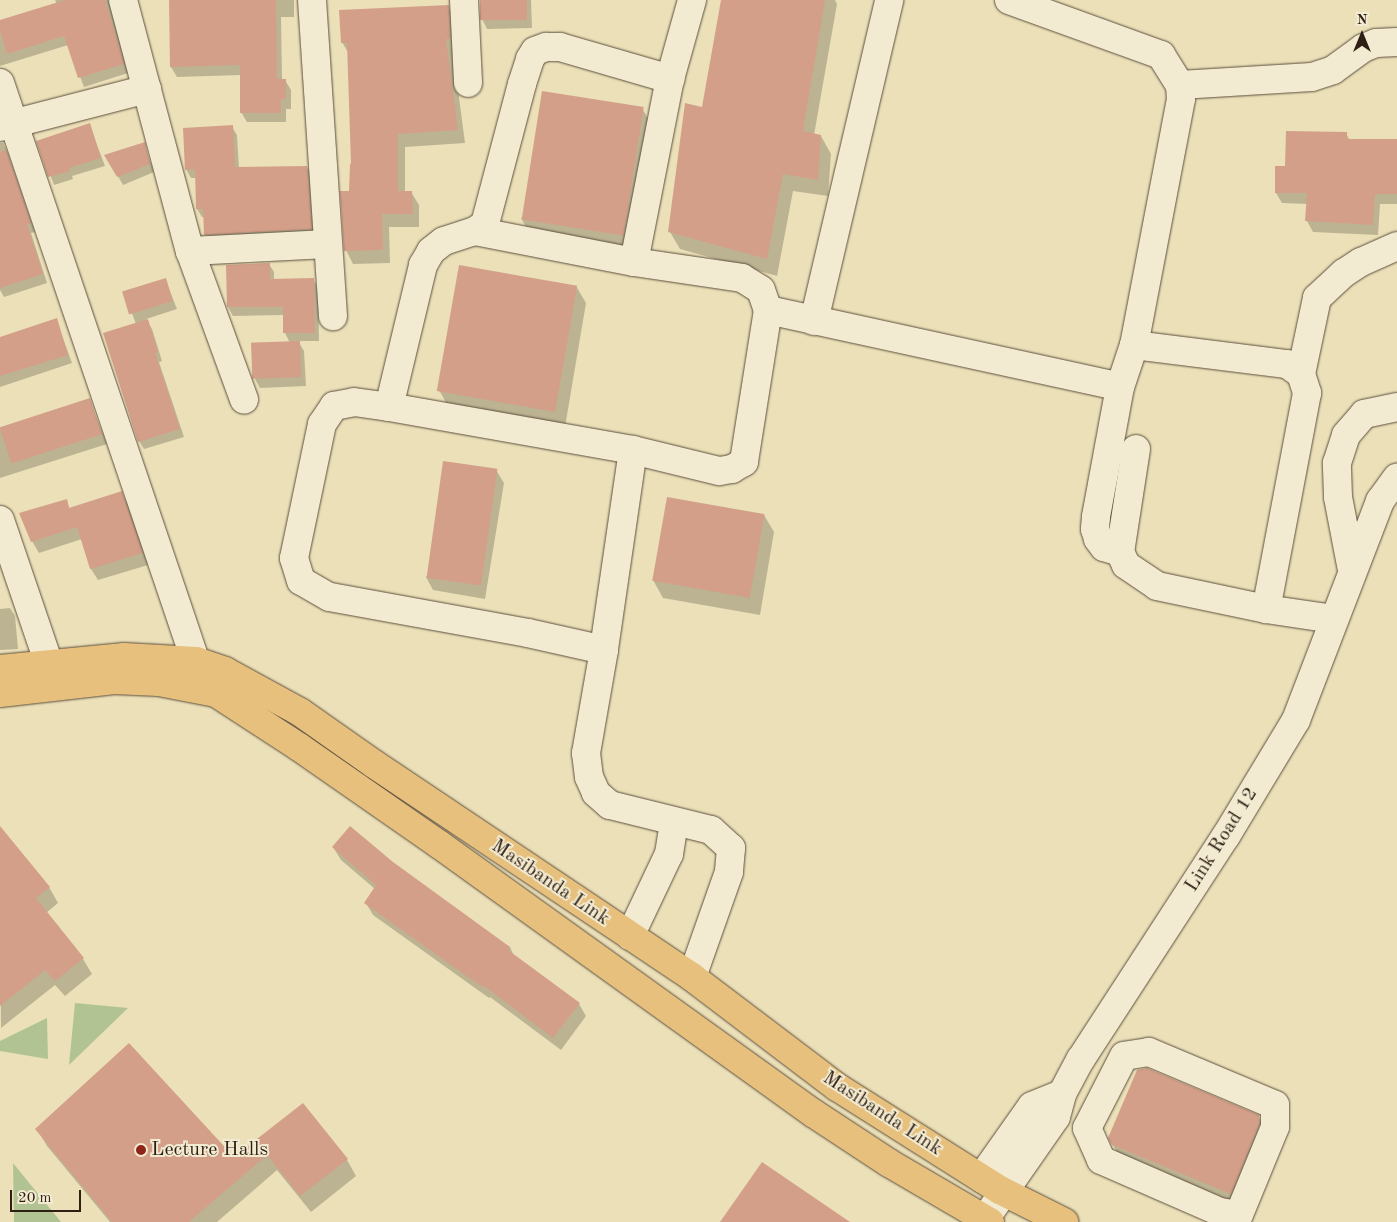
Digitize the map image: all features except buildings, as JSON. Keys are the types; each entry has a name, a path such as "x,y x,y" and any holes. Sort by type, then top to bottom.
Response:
{"main road":[{"name":"Masibanda Link","path":"0,670 124,657 196,661 225,671 284,703 330,733 692,978 837,1087 992,1184 1064,1222"},
{"path":"0,693 114,680 158,682 205,690 230,701 440,844 813,1113 889,1163 988,1221"},
{"path":"312,756 330,733"}],"street":[{"path":"122,0 190,251 244,399"},
{"path":"312,0 333,316"},
{"path":"464,0 468,83"},
{"path":"634,262 670,79 692,0"},
{"path":"814,322 889,0"},
{"path":"1009,0 1161,55 1180,85 1181,100 1134,345 1120,387 1095,530 1098,539 1104,547 1120,552"},
{"path":"1180,85 1312,77 1333,70 1363,48 1376,43 1397,42"},
{"path":"389,407 423,265 431,251 444,241 475,231 485,224 522,84 530,59 535,51 546,47 560,47 670,79"},
{"path":"0,83 6,125 205,690"},
{"path":"6,125 147,89"},
{"path":"475,231 634,262 742,278 761,290 768,310 744,462 732,469 720,471 633,450 389,407 354,402 334,406 322,424 294,558 301,582 329,597 528,633 604,650"},
{"path":"190,251 328,244"},
{"path":"1266,609 1307,393 1301,374 1317,298 1344,273 1361,262 1395,250"},
{"path":"768,310 814,322 1120,387"},
{"path":"1134,345 1287,364 1301,374"},
{"path":"1352,570 1338,497 1337,463 1346,435 1364,414 1397,407"},
{"path":"1136,449 1120,552 1126,565 1156,586 1266,609 1334,619"},
{"path":"633,450 604,650 586,753 588,777 596,792 610,805 711,830 732,848 729,872 692,978"},
{"name":"Link Road 12","path":"988,1221 992,1184 1032,1106 1062,1094 1082,1059 1226,836 1296,720 1380,501 1397,478"},
{"path":"0,520 49,664"},
{"path":"630,936 669,854 674,822"},
{"path":"1149,1052 1276,1105 1276,1127 1237,1219 1101,1160 1088,1128 1124,1056 1149,1052"}],"green space":[{"path":"75,1003 128,1008 69,1065"},
{"path":"47,1018 48,1059 0,1051 0,1041"},
{"path":"13,1163 61,1222 14,1222"}],"place":[{"name":"Lecture Halls","path":"141,1150"}]}
